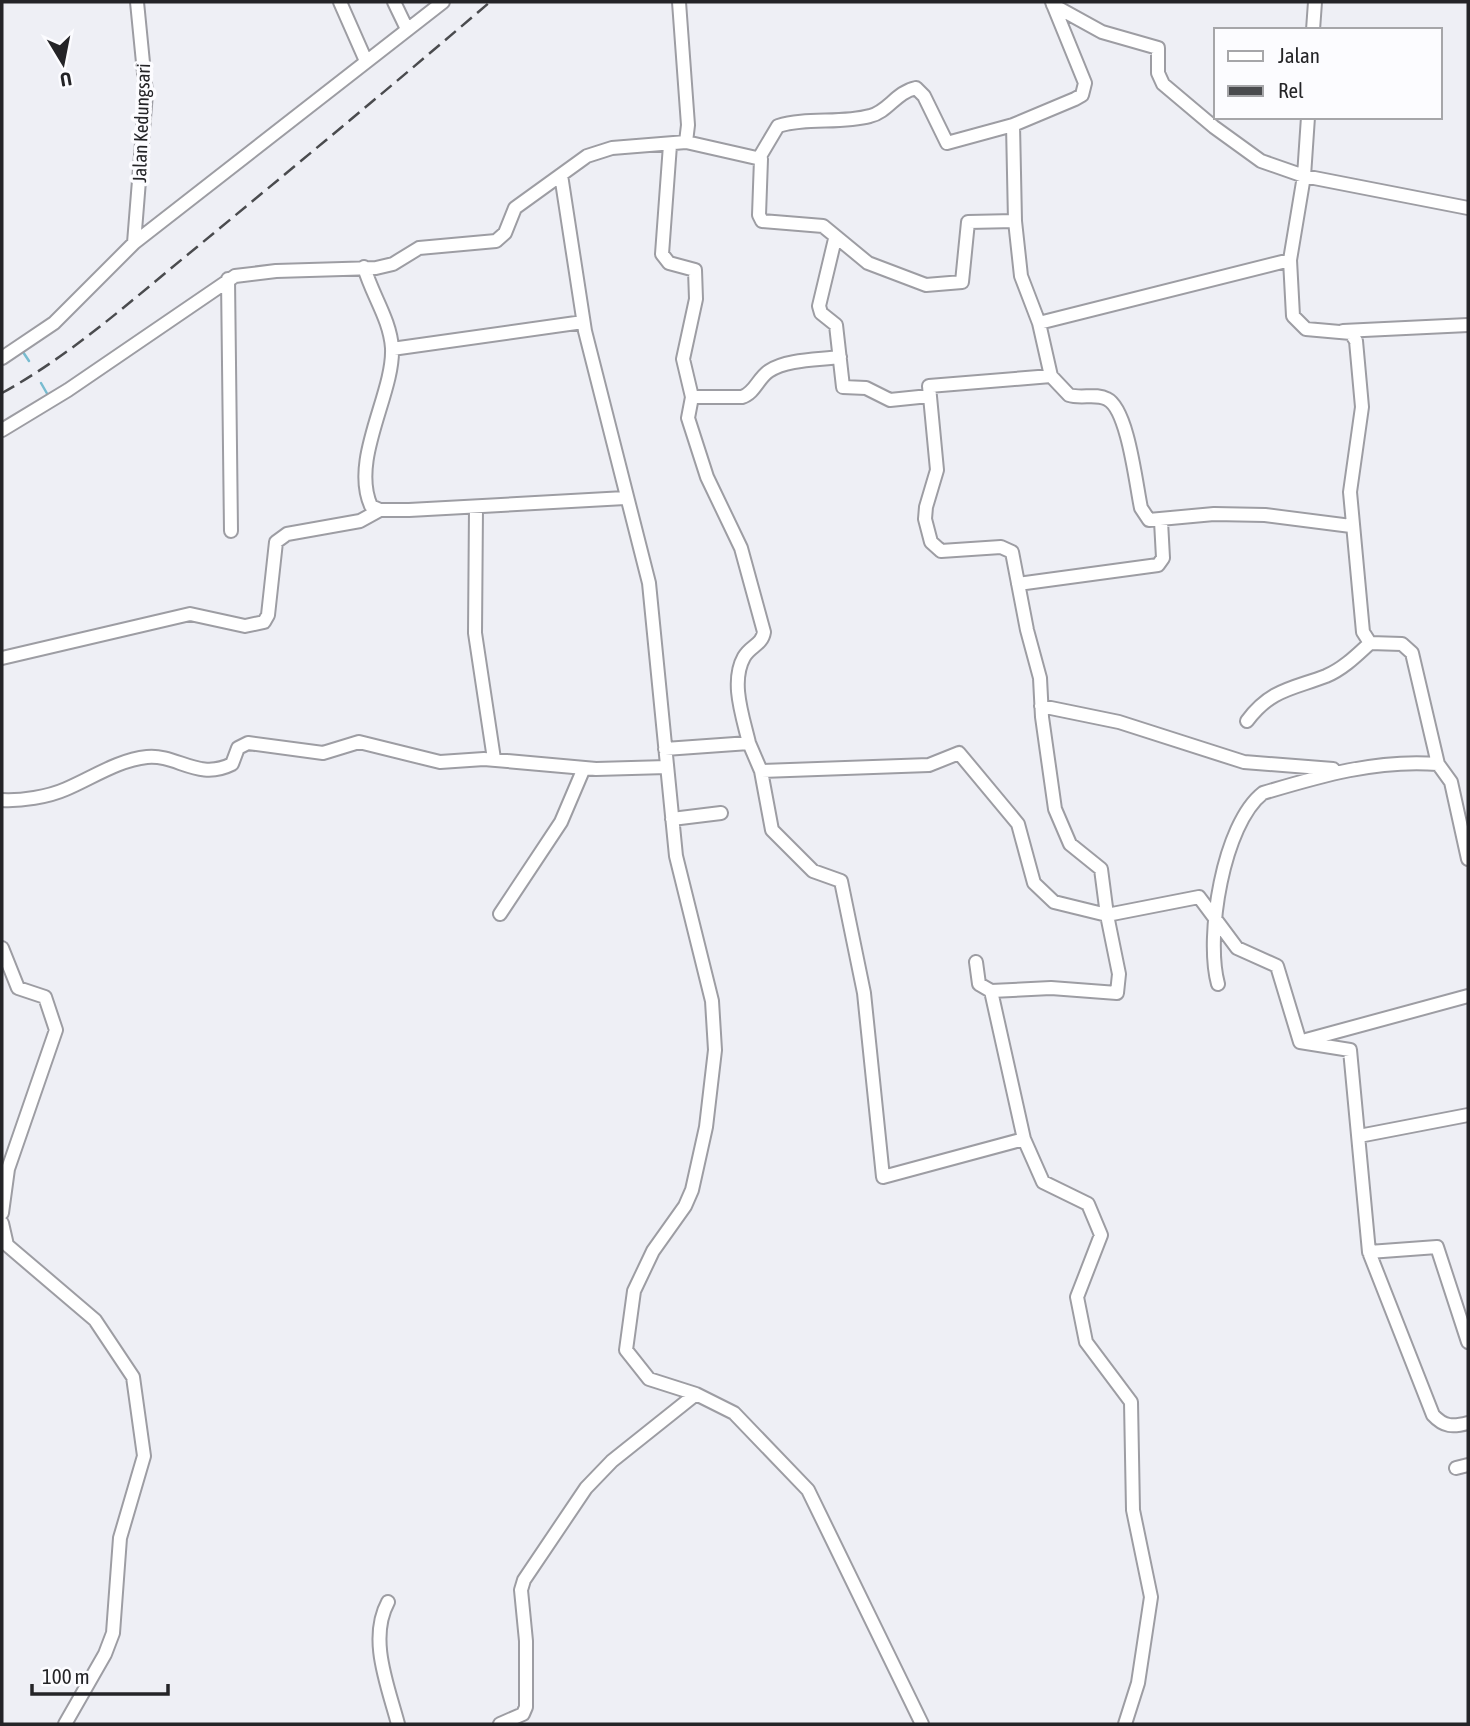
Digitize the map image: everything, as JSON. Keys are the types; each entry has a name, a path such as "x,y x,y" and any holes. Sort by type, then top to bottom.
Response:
{"street":[{"name":"Jalan Kedungsari","path":"134,243 146,93 137,2"},
{"path":"340,2 366,61"},
{"path":"394,2 407,29"},
{"path":"2,358 54,323 134,243 443,2"},
{"path":"679,2 688,125 686,142"},
{"path":"1313,28 1315,2"},
{"path":"759,158 778,126 866,117 881,112 897,96 916,88 924,96 948,149 1075,99 1085,90 1082,75 1052,3"},
{"path":"1052,3 1102,32 1158,48 1159,77 1177,97 1254,156 1304,176 1468,208"},
{"path":"1308,119 1304,176 1290,260 1293,316 1297,322 1312,330 1343,331 1468,325"},
{"path":"1013,125 1015,221 1021,276 1039,323 1051,376 1069,395 1106,398 1116,406 1123,421 1141,508 1149,520 1214,514 1265,515 1351,526"},
{"path":"2,430 68,390 228,279 276,271 393,264 419,248 496,241 505,233 515,208 587,156 612,148 686,142 759,158 763,164 760,219 817,225 832,231 835,239 868,263 926,285 962,282 968,222 1015,221"},
{"path":"670,145 661,250 669,262 692,269 696,273 694,308 683,359 692,397 688,418 707,477 741,548 764,632 762,641 744,655 739,671 739,696 749,743 761,771 772,830 813,871 841,881 864,993 883,1177 1024,1139"},
{"path":"561,175 583,322 625,498 649,583 676,856 712,1001 715,1050 706,1127 692,1190 685,1206 653,1251 634,1291 626,1350 649,1379 695,1394 734,1413 808,1490 922,1724"},
{"path":"835,239 819,306 821,313 836,326 844,389 866,388 890,400 929,396"},
{"path":"1039,323 1290,260"},
{"path":"364,267 371,290 383,310 392,349 366,467 368,500 371,506 380,510 476,508 625,498"},
{"path":"228,279 231,531"},
{"path":"392,349 583,322"},
{"path":"1343,331 1351,333 1356,341 1362,407 1350,492 1351,526 1363,632 1370,643"},
{"path":"692,397 742,397 749,395 764,374 775,368 839,358"},
{"path":"976,962 979,984 991,991 1051,988 1117,993 1119,974 1101,869 1070,844 1055,809 1041,706 1039,668 1027,630 1012,552 1007,548 941,551 931,542 926,507 937,470 929,386 932,383 1051,376"},
{"path":"476,508 475,633 494,759"},
{"path":"2,658 190,614 245,626 264,622 268,615 276,542 287,534 360,521 380,510"},
{"path":"1018,584 1158,565 1163,558 1161,521"},
{"path":"1247,721 1258,707 1276,693 1296,684 1328,676 1370,643 1402,644 1412,653 1438,764 1462,803 1468,859"},
{"path":"1041,706 1119,722 1244,762 1344,770"},
{"path":"2,800 59,792 114,767 147,757 158,757 192,769 219,769 232,764 238,748 248,743 323,753 359,742 440,762 494,759 584,768 667,767"},
{"path":"665,749 749,743"},
{"path":"761,771 929,765 959,753 1018,824 1034,883 1054,902 1107,915 1199,897 1237,948 1277,966 1300,1042"},
{"path":"1218,984 1212,949 1215,919 1226,867 1249,805 1262,793 1344,770 1401,761 1438,764"},
{"path":"500,914 561,822 584,768"},
{"path":"672,819 721,813"},
{"path":"2,948 18,988 45,997 56,1030 8,1169 2,1213"},
{"path":"991,991 1024,1139 1043,1182 1088,1204 1101,1235 1077,1297 1086,1342 1131,1402 1133,1510 1151,1597 1138,1683 1125,1724"},
{"path":"1300,1042 1468,996"},
{"path":"1300,1042 1350,1050 1369,1252 1433,1416 1441,1424 1457,1426 1468,1423"},
{"path":"1359,1136 1468,1115"},
{"path":"2,1223 7,1245 95,1320 134,1377 144,1456 120,1538 113,1633 105,1654 65,1724"},
{"path":"1369,1252 1437,1247 1468,1342"},
{"path":"500,1724 523,1714 526,1707 526,1641 521,1590 535,1560 586,1488 612,1461 695,1394"},
{"path":"387,1602 378,1627 379,1644 398,1724"}],"waterway":[{"path":"21,349 29,361"},
{"path":"41,383 49,397"}],"railway":[{"path":"2,393 54,361 102,324 490,2"}]}
